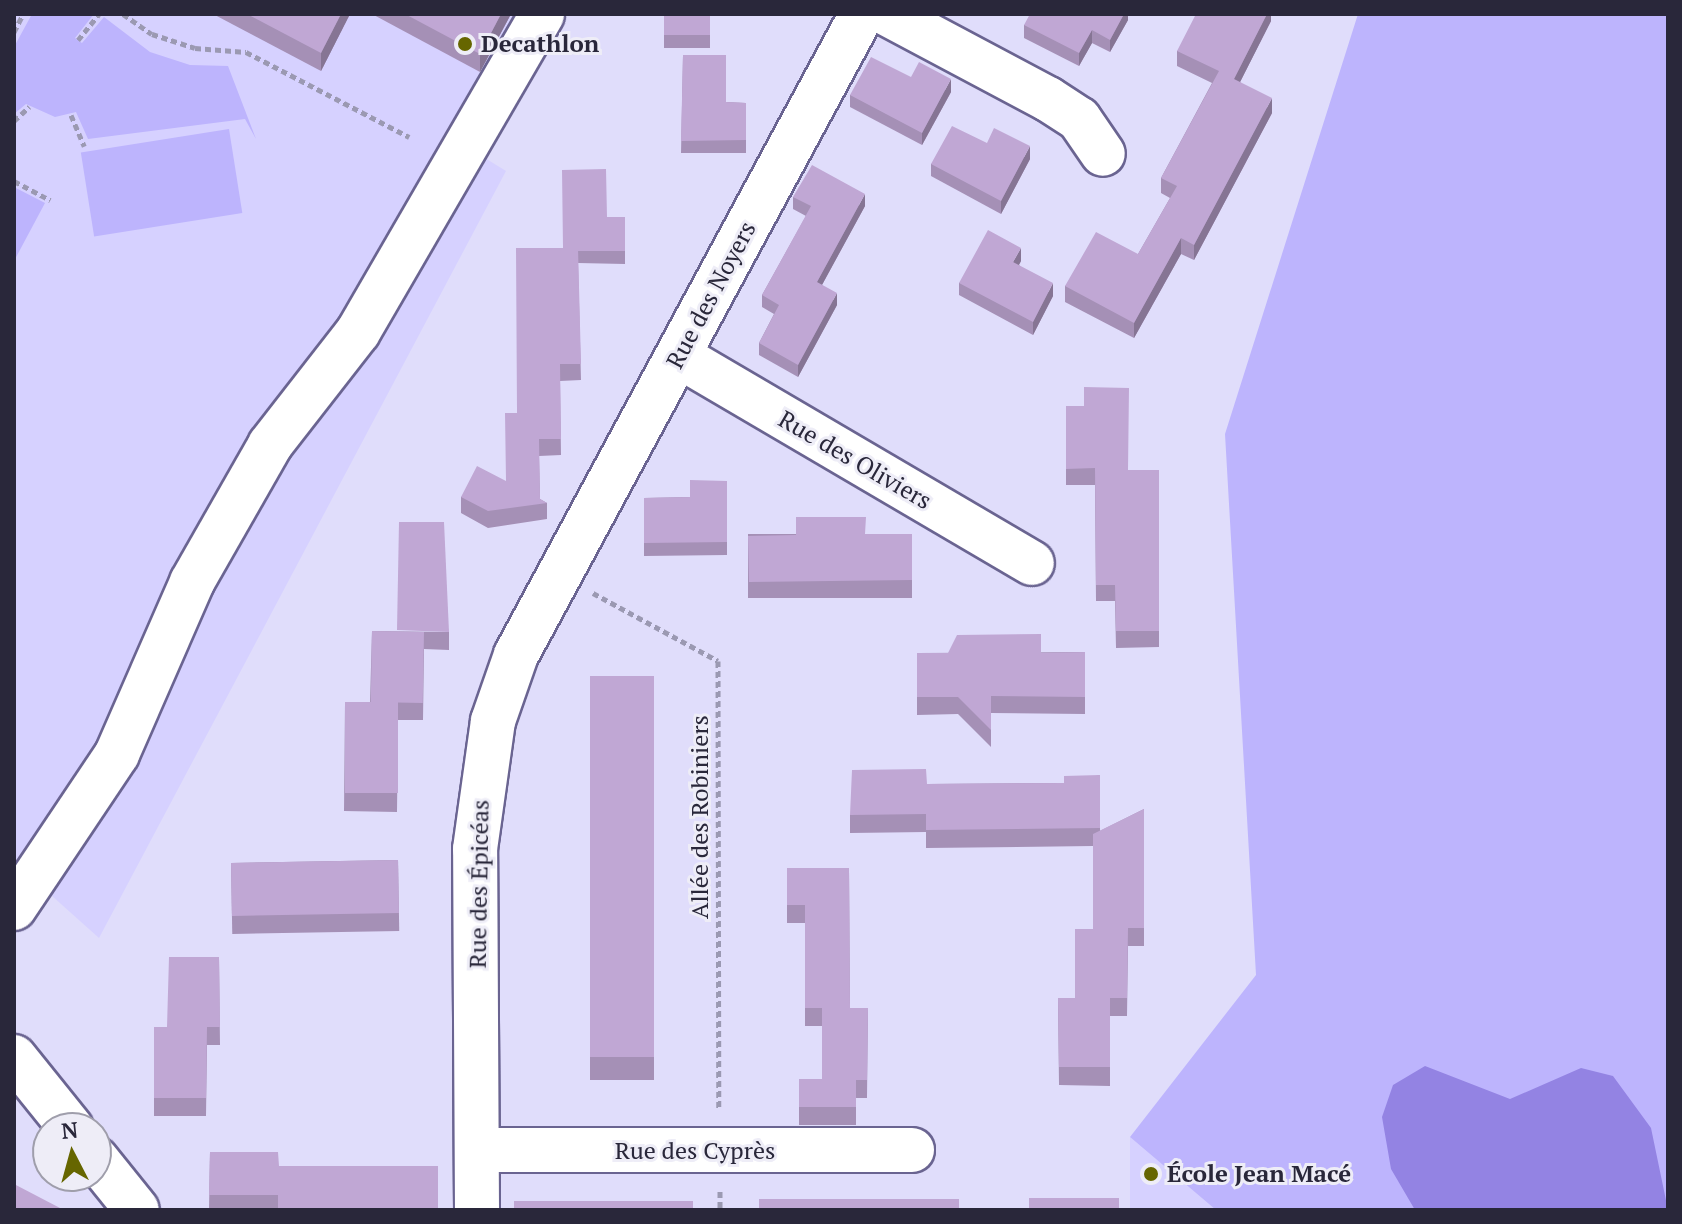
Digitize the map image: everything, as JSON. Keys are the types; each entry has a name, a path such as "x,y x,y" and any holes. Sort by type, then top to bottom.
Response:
{"street":[{"path":"14,908 117,754 192,582 270,445 358,332 542,14"},
{"name":"Rue des Noyers","path":"561,575 862,14"},
{"path":"888,14 1048,99 1079,119 1103,154"},
{"name":"Rue des Oliviers","path":"679,356 1032,563"},
{"name":"Rue des Épicéas","path":"477,1210 481,777 516,655 561,575"},
{"path":"14,1057 58,1112"},
{"name":"Rue des Cyprès","path":"478,1150 912,1150"},
{"path":"112,1179 137,1210"}],"path":[{"path":"14,32 23,14"},
{"path":"78,40 99,14"},
{"path":"123,14 152,34 195,48 246,52 409,137"},
{"path":"14,121 29,107"},
{"path":"71,115 84,146"},
{"path":"14,181 50,200"},
{"name":"Allée des Robiniers","path":"561,575 718,661 719,1151"}],"shaded area":[{"path":"14,14 552,14 480,155 506,171 99,938 23,870 14,872"},
{"path":"32,14 94,14 75,38 82,43 104,17 150,52 190,65 228,66 256,139 245,119 88,139 76,112 55,117 26,104 14,114 14,47"},
{"path":"1358,14 1668,14 1668,1210 1216,1210 1130,1137 1256,975 1225,434"},
{"path":"229,129 242,213 94,236 81,152"},
{"path":"14,187 45,203 14,261"},
{"path":"1425,1066 1510,1099 1581,1068 1613,1076 1651,1128 1668,1210 1415,1210 1391,1169 1382,1117 1393,1085"},
{"name":"École Jean Macé","path":"1130,1137 1216,1210 1130,1210"}],"building":[{"path":"247,14 341,14 321,53"},
{"path":"405,14 501,14 480,54"},
{"path":"664,14 710,14 710,35 664,35"},
{"path":"1030,14 1124,14 1110,40 1092,30 1079,53 1024,25"},
{"path":"1196,14 1267,14 1234,79 1272,98 1194,245 1181,238 1134,323 1065,286 1096,232 1138,254 1177,186 1161,178 1219,71 1177,51"},
{"path":"683,55 726,55 726,102 746,103 746,140 681,141"},
{"path":"871,57 911,77 919,62 951,79 922,133 850,95"},
{"path":"952,126 987,143 994,128 1030,146 1001,201 931,164"},
{"path":"812,165 865,194 817,282 837,293 798,365 759,343 779,305 762,295 811,206 793,197"},
{"path":"606,169 607,217 625,217 625,251 563,248 562,170"},
{"path":"988,230 1021,248 1013,262 1053,283 1033,322 959,283"},
{"path":"516,248 578,248 581,364 560,364 561,439 539,439 540,499 547,503 488,511 461,497 477,466 506,481 505,413 517,413"},
{"path":"1084,387 1129,388 1128,470 1159,470 1159,631 1116,631 1115,585 1096,585 1095,468 1066,469 1066,406 1084,406"},
{"path":"690,480 727,481 727,542 644,543 644,498 690,497"},
{"path":"796,517 866,517 865,534 912,534 912,580 749,582 748,536 796,535"},
{"path":"399,522 444,522 449,632 397,630"},
{"path":"372,631 424,632 423,703 371,702"},
{"path":"1041,634 1041,653 1085,652 1085,697 991,696 991,730 958,697 917,697 917,653 948,653 957,635"},
{"path":"590,676 654,676 654,1057 590,1057"},
{"path":"345,702 398,702 398,793 345,793"},
{"path":"926,769 927,784 1064,783 1064,776 1100,775 1100,828 926,830 926,814 850,815 852,770"},
{"path":"1144,809 1144,928 1128,928 1127,998 1110,998 1110,1067 1059,1067 1058,998 1075,998 1075,929 1093,929 1093,834"},
{"path":"398,860 399,913 232,916 231,863"},
{"path":"787,868 849,868 850,1008 868,1008 867,1080 856,1080 856,1107 799,1107 799,1079 822,1079 822,1008 805,1008 805,905 787,905"},
{"path":"169,957 219,957 220,1027 207,1027 206,1098 154,1098 154,1027 167,1027"},
{"path":"210,1152 278,1152 279,1166 438,1166 438,1210 278,1210 278,1195 209,1195"},
{"path":"14,1184 60,1208 59,1210 14,1210"},
{"path":"1029,1198 1119,1198 1119,1210 1029,1210"},
{"path":"759,1199 959,1199 959,1210 759,1210"},
{"path":"514,1201 693,1201 693,1210 514,1210"}],"place":[{"name":"Decathlon","path":"465,44"},
{"name":"École Jean Macé","path":"1151,1174"}]}
